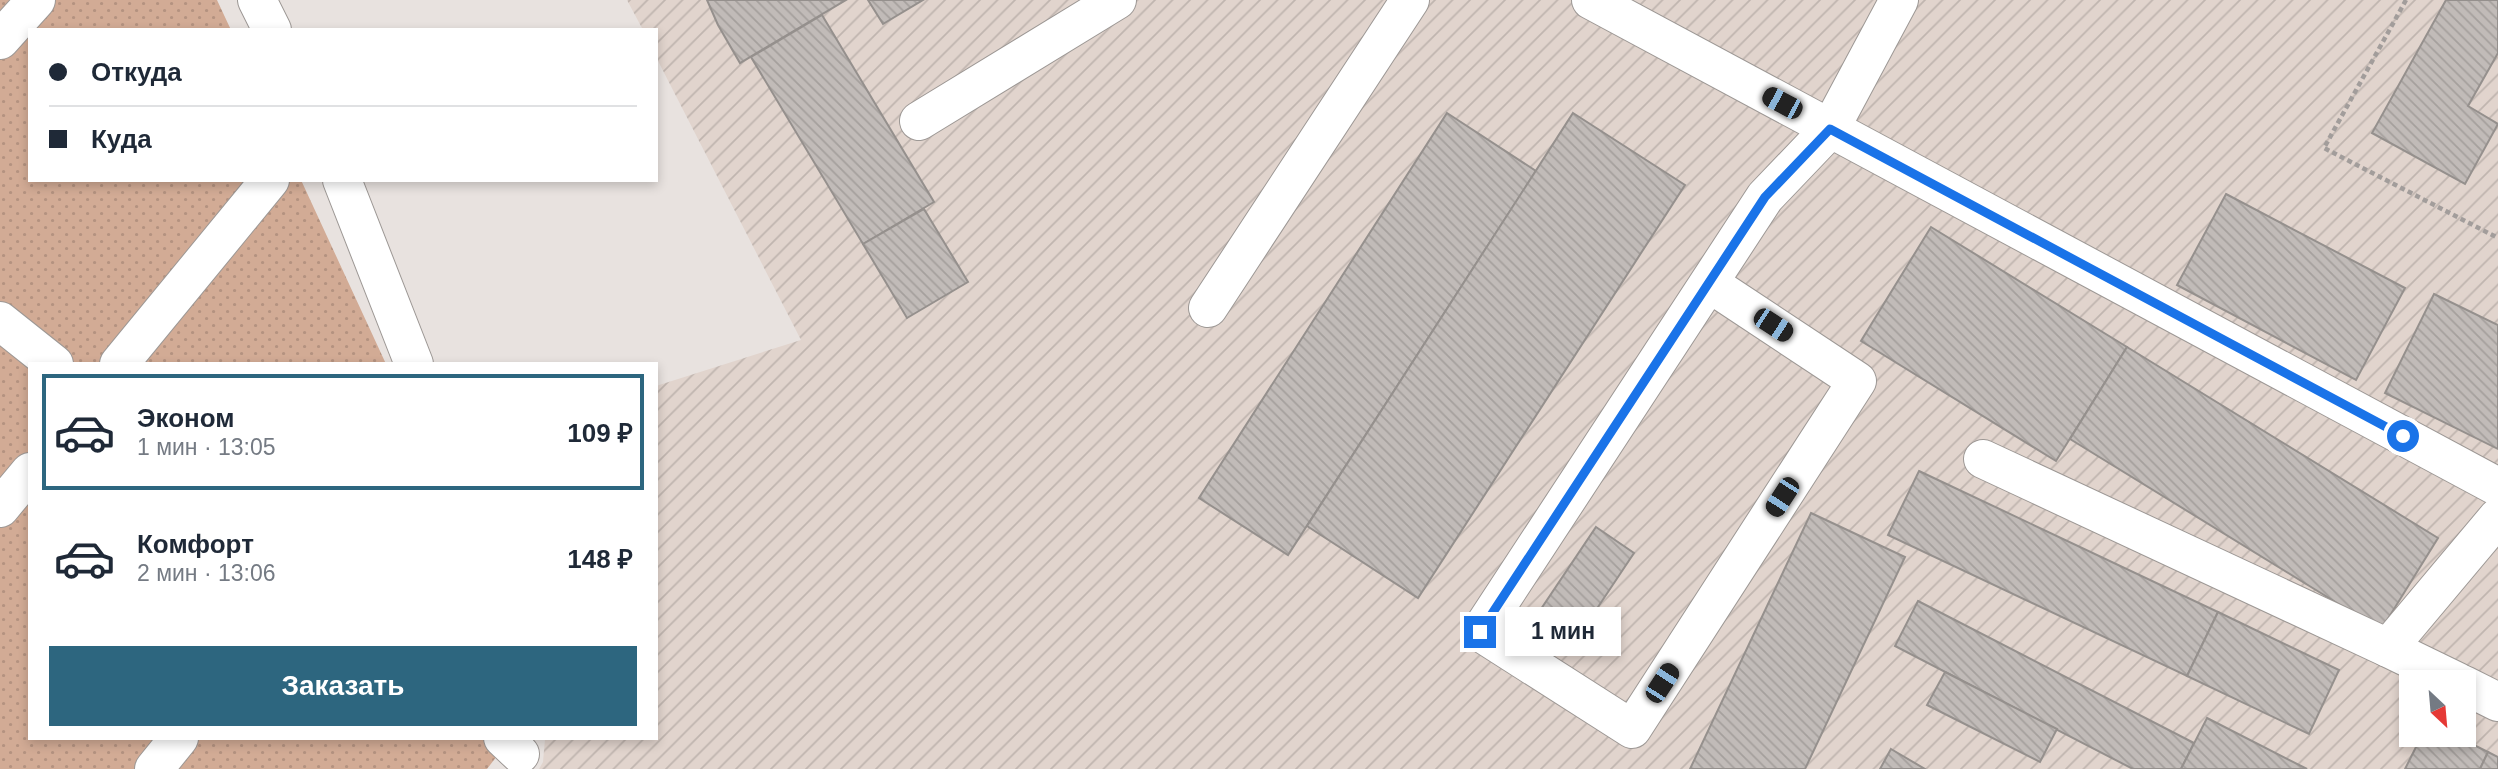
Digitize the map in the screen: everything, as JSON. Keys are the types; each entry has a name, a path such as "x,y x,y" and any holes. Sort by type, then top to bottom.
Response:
{"lane":[{"path":"0,40 36,0"},
{"path":"257,0 271,28"},
{"path":"919,121 1117,0"},
{"path":"1208,308 1410,0"},
{"path":"1591,0 2498,487"},
{"path":"1709,283 1857,381 1632,729 1480,632 1765,197 1830,129 1899,0"},
{"path":"121,362 268,182"},
{"path":"343,182 413,362"},
{"path":"0,321 51,362"},
{"path":"1983,458 2433,670"},
{"path":"0,508 28,474"},
{"path":"2388,648 2498,517"},
{"path":"2476,691 2498,702"},
{"path":"154,769 177,740"}],"path":[{"path":"2406,0 2324,148 2498,238"}],"shaded area":[{"path":"0,0 217,0 230,28 28,28 28,182 302,182 385,362 28,362 28,740 509,740 487,769 0,769"},
{"path":"627,0 2498,0 2498,769 539,769 543,762 545,740 658,740 658,385 801,340 658,61 658,28 642,28"}],"building":[{"path":"707,0 846,0 740,63"},
{"path":"868,0 923,0 883,24"},
{"path":"2446,0 2498,0 2498,53 2468,106 2498,124 2465,184 2372,133"},
{"path":"822,15 934,202 863,244 751,57"},
{"path":"1447,113 1536,171 1288,555 1199,498"},
{"path":"1573,113 1685,185 1418,598 1307,526"},
{"path":"2226,194 2405,288 2356,380 2177,285"},
{"path":"924,209 968,282 907,318 863,244"},
{"path":"1931,227 2127,347 2056,461 1861,341"},
{"path":"2434,294 2498,325 2498,449 2385,393"},
{"path":"2127,347 2438,538 2381,630 2070,439"},
{"path":"1919,471 2218,612 2187,676 1888,535"},
{"path":"1811,513 1905,557 1805,769 1690,769"},
{"path":"1596,527 1634,553 1580,634 1541,609"},
{"path":"1918,601 2194,743 2181,769 2133,769 1895,646"},
{"path":"2218,612 2339,670 2309,734 2187,676"},
{"path":"1945,672 2057,729 2040,762 1927,705"},
{"path":"2207,718 2307,769 2181,769"},
{"path":"2476,746 2488,752 2480,769 2405,769 2416,747"},
{"path":"1891,749 1925,769 1880,769"},
{"path":"2488,752 2498,757 2498,769 2480,769"}],"route":[{"path":"1480,632 1765,197 1830,129 2403,436"}]}
